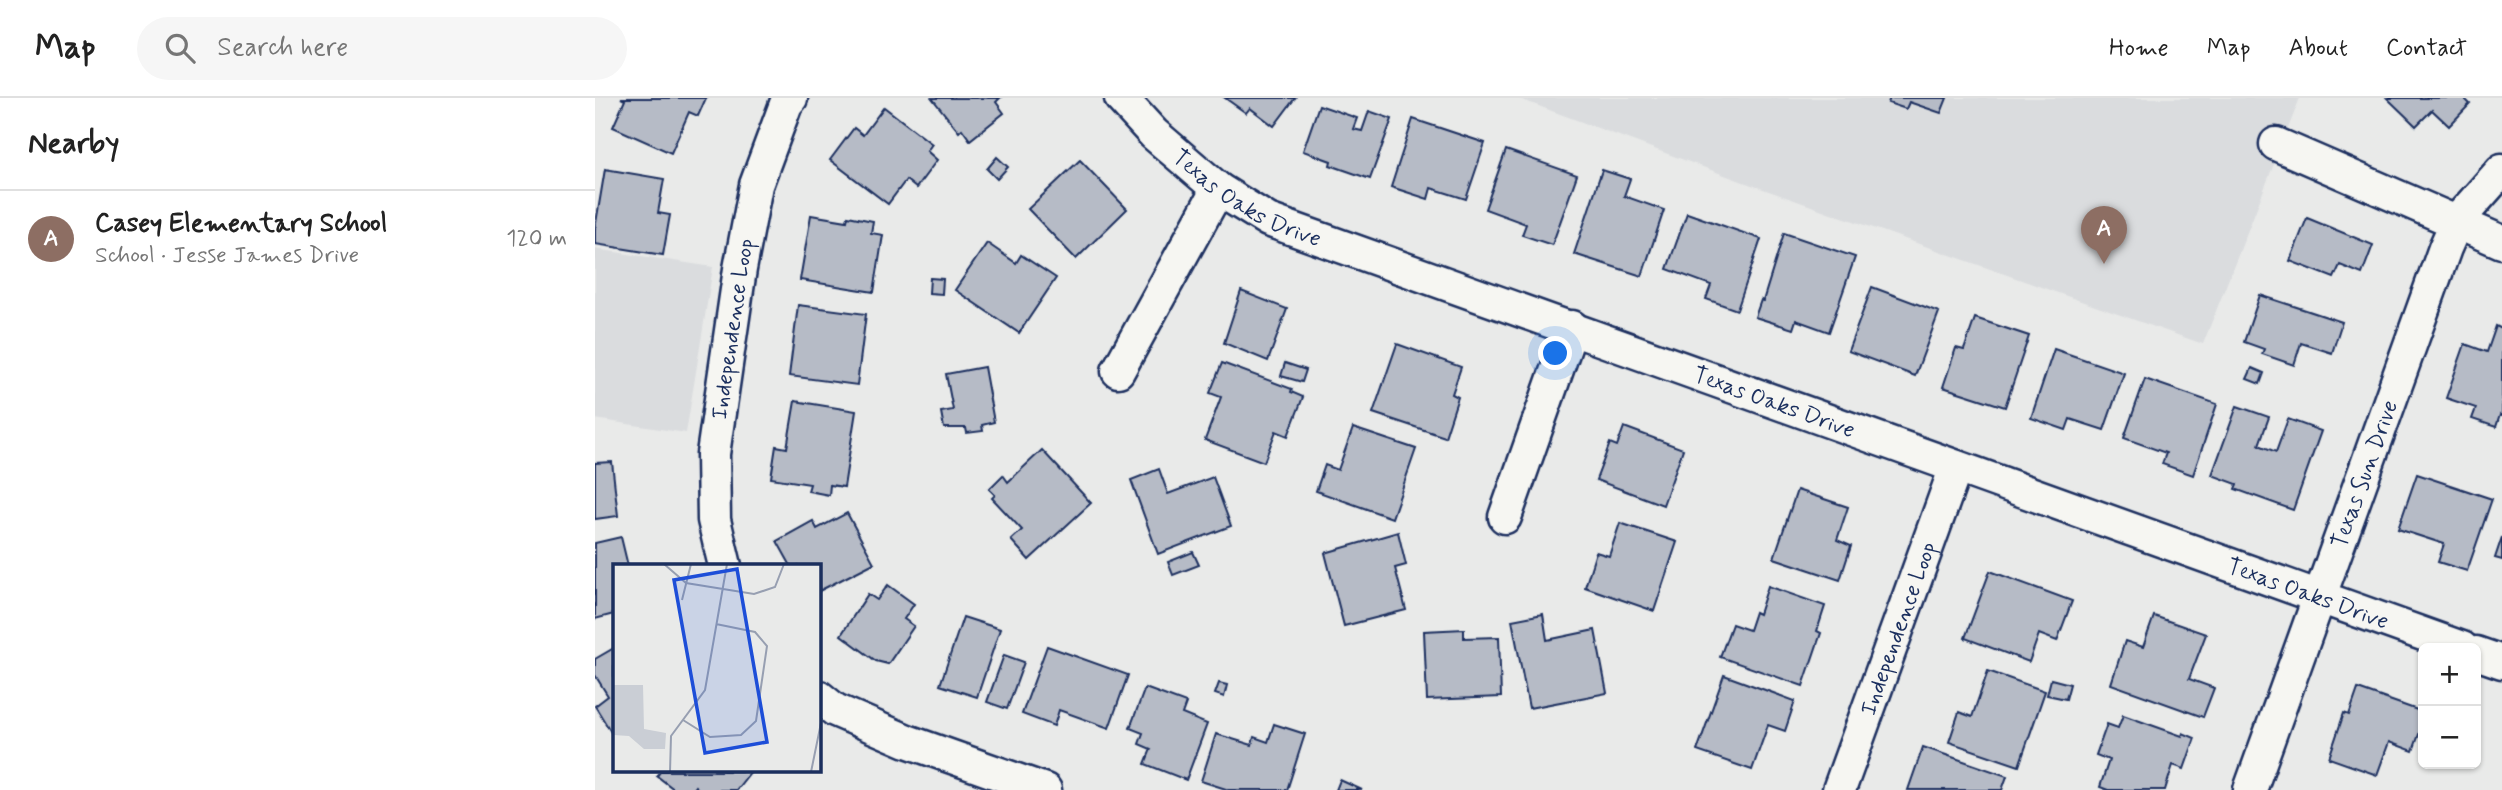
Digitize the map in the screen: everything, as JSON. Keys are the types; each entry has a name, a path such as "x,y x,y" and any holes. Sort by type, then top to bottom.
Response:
{"street":[{"name":"Independence Loop","path":"725,564 714,520 713,454 740,270 756,185 786,104 791,98"},
{"name":"Texas Oaks Drive","path":"1121,98 1154,134 1218,190 1268,220 2448,643"},
{"path":"2276,144 2502,242"},
{"name":"Texas Sun Drive","path":"2250,790 2439,265 2457,221 2502,170"},
{"path":"1118,371 1218,190"},
{"path":"1505,517 1572,327"},
{"name":"Independence Loop","path":"1839,790 1956,467"},
{"path":"2481,655 2502,662"},
{"path":"821,699 835,710 907,741 1045,790"}],"shaded area":[{"path":"1517,98 2300,98 2203,344 1746,183"},
{"path":"595,249 713,267 686,433 595,419"}],"building":[{"path":"621,98 706,98 698,116 689,112 671,153 613,127 625,100"},
{"path":"932,98 1000,98 996,102 1004,113 970,140 962,129 959,132"},
{"path":"1225,98 1295,98 1274,126 1250,108 1246,113"},
{"path":"1890,98 1947,98 1941,113 1909,102 1906,109 1888,103"},
{"path":"2387,98 2464,98 2470,104 2449,126 2432,110 2416,126"},
{"path":"1319,105 1357,118 1353,129 1362,131 1369,111 1392,119 1370,179 1330,165 1331,161 1303,151"},
{"path":"884,107 932,144 927,151 937,160 916,188 906,180 888,204 830,160 854,128 863,135"},
{"path":"1413,119 1485,143 1466,199 1431,188 1428,199 1391,187"},
{"path":"1506,150 1577,175 1552,245 1522,235 1526,224 1485,209"},
{"path":"997,157 1008,167 997,179 987,169"},
{"path":"1080,160 1127,209 1076,259 1028,209"},
{"path":"605,169 664,179 658,213 670,215 663,255 595,244"},
{"path":"1602,170 1630,179 1624,196 1664,210 1642,276 1574,254"},
{"path":"1687,213 1761,239 1737,310 1706,299 1711,285 1667,269"},
{"path":"811,215 847,221 848,216 873,221 871,233 883,235 874,292 800,280"},
{"path":"2307,218 2373,245 2362,274 2340,265 2334,278 2290,261"},
{"path":"1784,233 1855,257 1829,332 1796,320 1793,329 1755,317 1761,300 1763,301"},
{"path":"987,243 1016,263 1021,255 1056,278 1019,333 955,290"},
{"path":"930,278 943,279 942,294 929,293"},
{"path":"1872,287 1939,312 1915,376 1848,351"},
{"path":"1241,291 1287,309 1268,361 1224,343"},
{"path":"2260,295 2342,322 2332,353 2301,343 2294,365 2262,354 2264,349 2244,342"},
{"path":"798,305 866,314 857,385 789,376"},
{"path":"1975,318 2029,336 2005,407 1943,387 1956,348 1964,350"},
{"path":"2496,326 2502,329 2502,416 2500,415 2496,427 2472,419 2476,408 2446,398 2465,344 2487,352"},
{"path":"1397,344 1461,367 1452,394 1458,397 1445,437 1373,413"},
{"path":"2054,349 2124,373 2104,430 2070,419 2066,430 2031,418"},
{"path":"1222,363 1292,389 1291,392 1303,397 1288,436 1276,431 1264,462 1205,440 1221,397 1210,393"},
{"path":"1285,363 1306,370 1302,382 1281,376"},
{"path":"984,367 994,422 982,425 983,431 967,433 966,428 944,428 941,412 953,410 946,374"},
{"path":"2252,368 2264,373 2260,384 2247,379"},
{"path":"2145,379 2217,404 2193,475 2162,464 2166,453 2124,438"},
{"path":"795,401 856,411 844,487 830,485 829,495 808,491 810,484 771,478 776,446 787,448"},
{"path":"2237,406 2269,417 2259,445 2276,452 2288,419 2321,431 2293,510 2235,489 2237,484 2212,475"},
{"path":"1624,427 1683,449 1663,505 1596,480 1610,443 1617,446"},
{"path":"1353,428 1416,449 1392,518 1316,491 1325,465 1338,470"},
{"path":"1042,450 1091,503 1029,560 1011,540 1022,530 992,498 995,495 989,489 1003,475 1008,482"},
{"path":"612,462 618,516 595,519 595,463"},
{"path":"1159,469 1168,494 1213,477 1231,526 1158,554 1131,480"},
{"path":"2417,474 2492,499 2467,571 2438,562 2444,544 2398,529"},
{"path":"1797,490 1848,507 1837,540 1851,546 1840,580 1774,558"},
{"path":"847,513 874,563 821,590 821,564 790,564 777,541 813,521 817,529"},
{"path":"1620,523 1677,542 1654,611 1585,587 1596,552 1609,556"},
{"path":"1398,532 1406,565 1395,568 1406,610 1344,626 1325,553"},
{"path":"621,537 628,564 613,564 613,614 595,619 595,543"},
{"path":"2502,537 2502,560 2495,558"},
{"path":"1193,552 1199,565 1173,575 1168,562"},
{"path":"1990,571 2072,601 2057,641 2039,634 2029,662 1965,638"},
{"path":"888,585 914,604 904,619 914,626 888,664 876,661 841,635 868,594 877,600"},
{"path":"1768,586 1825,606 1817,631 1821,633 1803,686 1720,657 1732,624 1749,630 1755,612 1759,614"},
{"path":"1543,614 1547,640 1595,630 1607,693 1529,708 1512,620"},
{"path":"2154,616 2206,634 2189,679 2214,688 2203,717 2111,684 2125,641 2143,647"},
{"path":"963,617 1000,629 977,697 940,685"},
{"path":"1464,629 1464,638 1499,637 1501,697 1427,700 1424,631"},
{"path":"1047,646 1128,675 1109,728 1059,710 1054,726 1022,714"},
{"path":"613,649 613,735 595,706 608,696 595,675 595,659"},
{"path":"1004,655 1024,662 1007,709 987,702"},
{"path":"1988,671 2045,691 2019,766 1949,742 1959,712 1972,717"},
{"path":"1724,675 1795,701 1785,731 1768,725 1752,770 1697,751"},
{"path":"2051,679 2070,684 2066,699 2047,695"},
{"path":"1219,683 1227,685 1224,697 1215,694"},
{"path":"1145,688 1186,703 1182,714 1207,724 1186,780 1145,764 1151,749 1139,744 1143,733 1130,728"},
{"path":"2358,689 2418,710 2418,737 2413,751 2389,742 2377,775 2329,758 2344,713 2349,715"},
{"path":"2123,715 2195,738 2184,769 2173,765 2165,790 2108,790 2100,787 2109,760 2096,755 2107,724 2118,728"},
{"path":"1274,724 1305,734 1287,790 1229,790 1201,781 1216,734 1252,745 1254,737 1268,742"},
{"path":"1923,747 2007,776 2002,790 1908,790"},
{"path":"660,772 750,772 736,790 699,790 695,786 692,790 675,790 657,776"},
{"path":"1340,780 1362,790 1336,790"}],"place":[{"name":"Casey Elementary School","path":"2104,264"}]}
